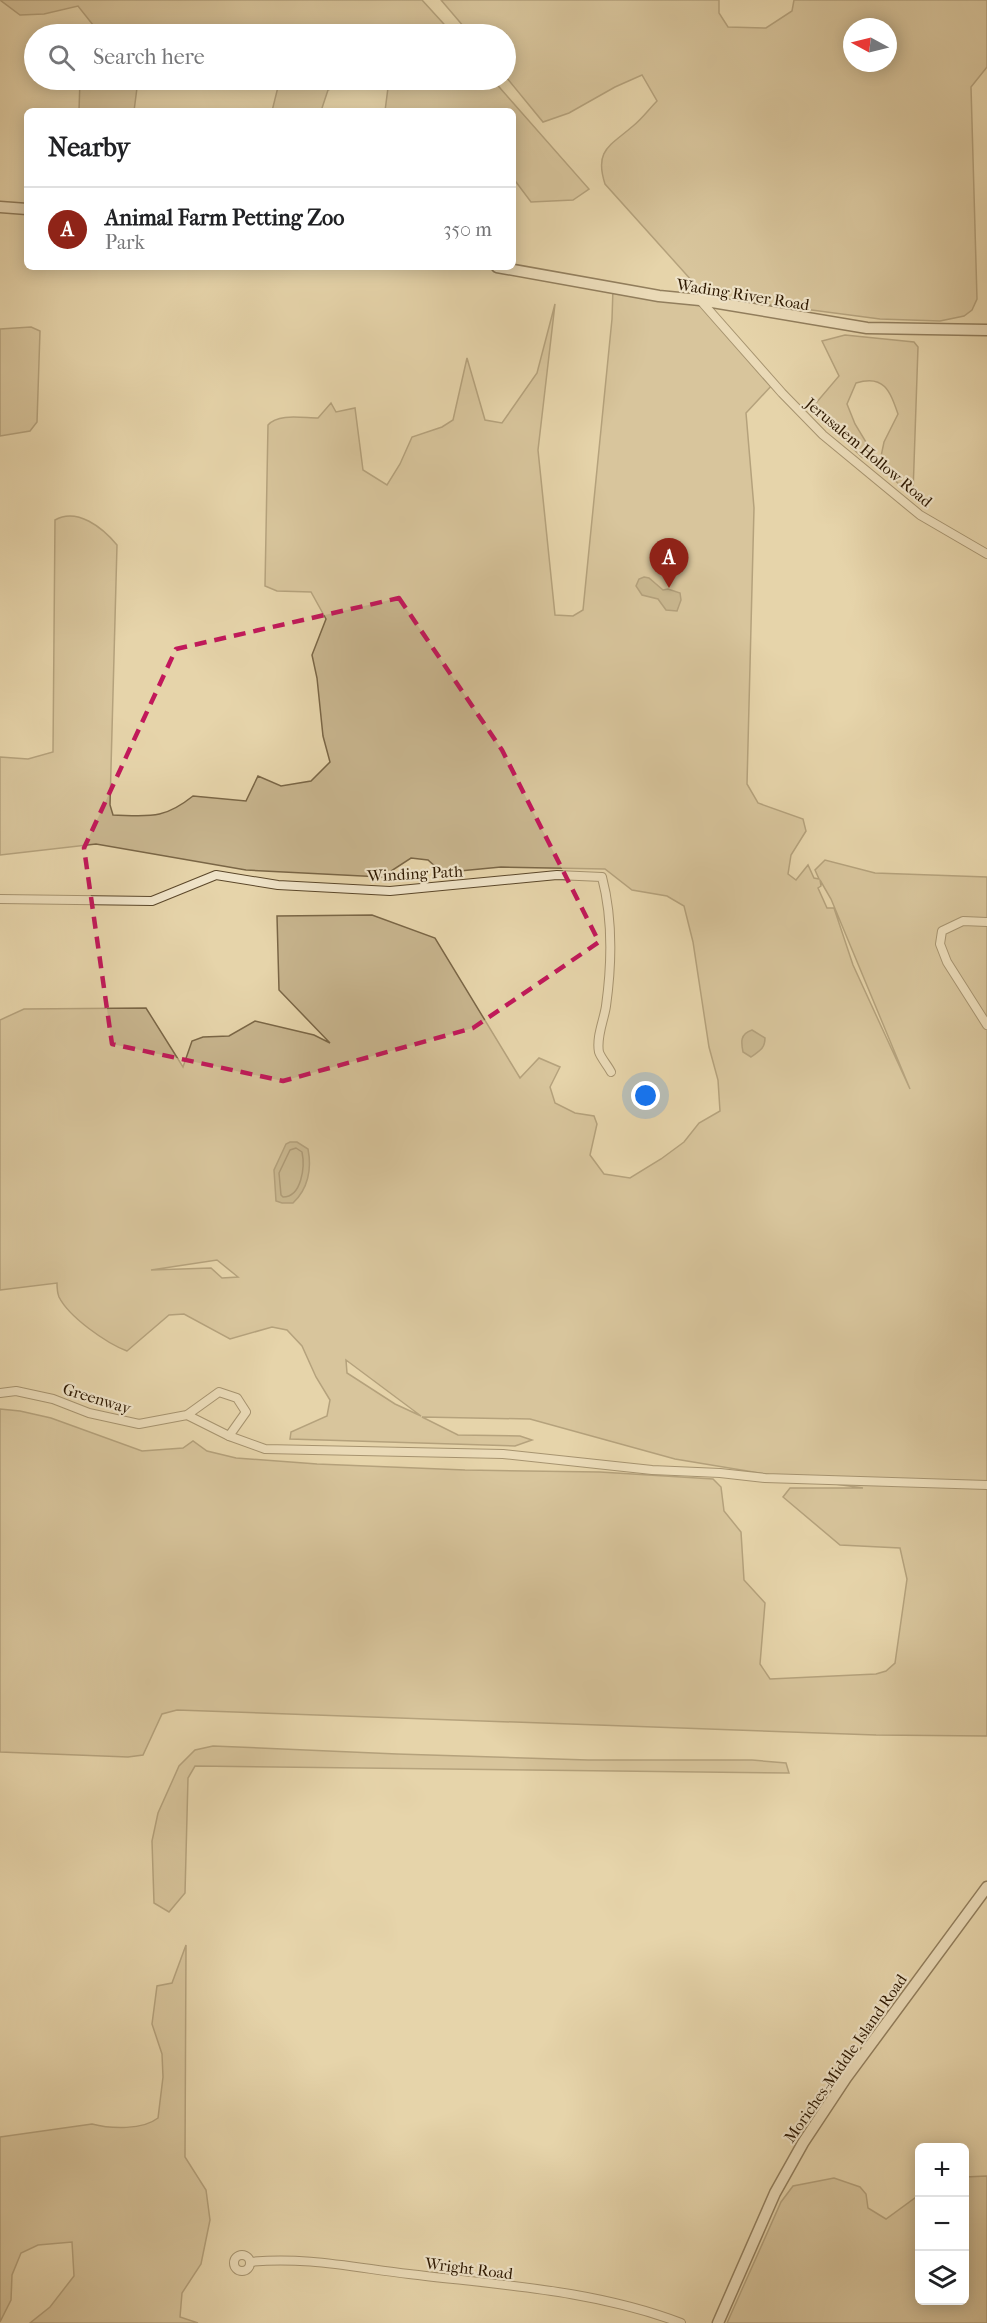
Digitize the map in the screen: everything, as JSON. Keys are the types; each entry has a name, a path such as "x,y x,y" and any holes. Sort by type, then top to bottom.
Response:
{"main road":[{"path":"0,207 24,209"},
{"name":"Wading River Road","path":"514,270 659,296 700,300 867,328 987,330"},
{"name":"Moriches-Middle Island Road","path":"718,2323 775,2193 802,2143 846,2078 987,1887"}],"street":[{"name":"Jerusalem Hollow Road","path":"700,300 782,393 823,435 920,515 987,554"},
{"name":"Winding Path","path":"0,899 152,901 216,875 278,885 390,891 557,875 602,877 608,898 611,955 599,1052 611,1072"},
{"path":"987,922 963,921 942,931 940,944 947,962 987,1025"},
{"name":"Greenway","path":"0,1393 16,1391 53,1399 89,1413 139,1424 187,1415 219,1392 237,1398 246,1412 229,1436"},
{"path":"187,1415 229,1436 265,1449 502,1454 652,1470 720,1473 765,1478 987,1485"},
{"name":"Wright Road","path":"250,2262 288,2261 357,2267 551,2291 635,2308 681,2323"}],"highlighted area":[{"path":"399,598 502,750 599,942 473,1028 283,1081 112,1044 84,848 176,649"}],"shaded area":[{"path":"0,0 422,0 444,24 92,24 78,6 44,14 20,15"},
{"path":"441,0 719,0 719,13 728,27 766,28 792,11 794,0 987,0 987,67 971,87 977,299 972,310 964,316 940,321 880,319 712,297 701,291 605,184 602,163 606,150 657,101 642,75 615,87 569,113 543,122 516,89 516,24 461,24"},
{"path":"80,90 137,90 134,108 79,108"},
{"path":"277,90 328,90 322,108 273,108"},
{"path":"388,90 502,90 589,189 573,200 531,202 516,182 516,108 385,108"},
{"path":"613,288 699,300 773,384 746,413 754,508 747,784 758,803 803,819 806,831 791,855 788,874 796,880 808,865 814,878 819,879 815,870 825,860 875,873 987,877 987,1736 876,1735 177,1710 162,1714 143,1755 128,1757 0,1752 0,1409 51,1418 142,1451 183,1448 193,1441 207,1451 236,1458 317,1464 465,1470 600,1472 713,1479 721,1487 724,1511 741,1532 744,1580 765,1603 760,1664 770,1679 876,1674 886,1671 895,1663 907,1579 900,1548 840,1545 783,1497 790,1488 863,1488 675,1459 530,1419 422,1417 458,1435 520,1436 532,1440 515,1446 290,1439 291,1432 327,1416 330,1400 316,1377 302,1346 287,1330 272,1327 230,1339 184,1314 169,1315 127,1351 99,1336 79,1321 59,1297 57,1283 0,1290 0,1020 24,1009 146,1008 183,1067 192,1041 203,1037 229,1036 255,1021 314,1035 330,1043 279,990 277,916 372,915 435,938 520,1078 539,1058 560,1067 550,1087 555,1103 575,1113 594,1116 597,1124 590,1155 604,1174 630,1178 684,1142 699,1123 720,1111 718,1080 709,1047 693,942 684,906 667,896 632,890 605,869 501,867 449,872 437,868 428,860 411,858 382,877 246,870 96,844 0,855 0,757 28,759 53,752 55,520 72,516 89,521 117,545 110,805 113,815 146,816 164,813 193,796 246,801 258,776 281,786 311,781 330,762 323,736 317,678 312,655 326,619 311,592 277,591 265,586 268,425 272,421 284,418 318,418 331,403 336,412 355,408 363,470 387,485 400,464 412,437 442,427 453,420 467,358 485,420 502,423 537,373 555,304 538,450 555,615 573,616 583,610 612,319","holes":["820,880 831,899 910,1089 853,965 834,908 827,908 818,888 821,886","217,1260 238,1277 222,1278 211,1268 151,1270","346,1360 421,1416 395,1404 347,1373"]},
{"path":"31,327 40,331 37,422 30,431 0,436 0,329"},
{"path":"845,335 914,342 918,347 913,493 901,486 879,466 884,442 898,414 884,386 873,381 856,383 847,404 866,442 862,457 815,413 816,403 839,376 822,341"},
{"path":"213,1746 588,1760 752,1760 786,1763 789,1773 195,1766 188,1778 185,1893 169,1912 154,1903 152,1841 158,1813 179,1766 195,1750"},
{"path":"186,1945 185,2157 206,2190 210,2220 201,2264 182,2293 180,2317 198,2323 30,2323 50,2307 74,2276 72,2242 38,2245 21,2253 12,2275 11,2300 0,2322 0,2137 92,2124 108,2127 136,2126 158,2118 163,2077 162,2054 152,2024 157,1986 172,1983"},
{"path":"987,2176 987,2323 727,2323 781,2202 793,2186 834,2178 860,2187 866,2194 868,2208 886,2219 915,2198 915,2305 969,2305 969,2177"}],"water":[{"path":"649,578 663,590 668,589 680,593 681,600 677,611 666,610 658,599 642,595 636,586 639,579"},
{"path":"752,1030 765,1038 765,1042 763,1047 751,1057 743,1052 742,1042 743,1036"},
{"path":"297,1142 308,1149 309,1171 302,1191 293,1203 282,1203 276,1201 274,1170 286,1144"}],"place":[{"name":"Animal Farm Petting Zoo","path":"669,588"}]}
